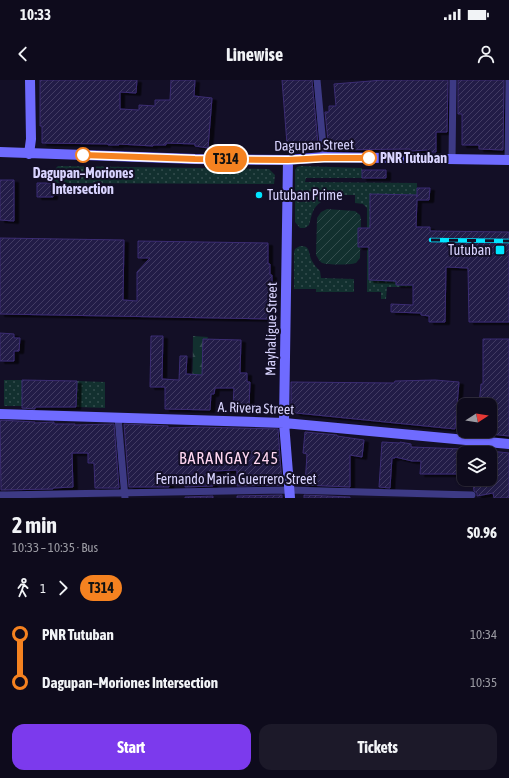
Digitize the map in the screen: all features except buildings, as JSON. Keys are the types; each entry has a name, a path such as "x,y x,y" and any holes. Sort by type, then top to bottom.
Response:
{"street":[{"path":"29,154 31,139 30,80"},
{"path":"317,80 324,158"},
{"path":"452,159 453,80"},
{"path":"509,80 509,160"},
{"name":"Dagupan Street","path":"0,152 195,159 288,160 324,158 509,160"},
{"name":"Mayhaligue Street","path":"288,160 284,423 290,494"},
{"name":"A. Rivera Street","path":"0,414 284,423 509,444"},
{"path":"118,418 125,495"},
{"name":"Fernando Maria Guerrero Street","path":"0,495 472,495"}],"green space":[{"path":"58,166 269,169 275,175 274,184 54,183 54,170"},
{"path":"297,167 362,168 362,178 306,178 305,182 417,183 417,195 370,194 370,228 367,228 367,208 363,204 355,203 355,195 321,195 321,202 314,209 309,225 305,228 300,228 295,222 295,170"},
{"path":"327,209 355,211 360,215 360,258 356,263 325,264 319,260 316,255 317,218 321,212"},
{"path":"300,246 308,248 313,262 320,271 321,278 354,279 354,292 316,292 316,289 294,289 294,252 295,249"},
{"path":"367,247 369,247 369,280 396,281 396,285 416,285 416,287 387,287 386,299 381,299 381,292 367,292"},
{"path":"193,336 208,337 207,339 203,339 202,410 192,410"},
{"path":"4,380 22,380 22,406 4,406"},
{"path":"77,381 105,382 105,408 77,407"}],"railway":[{"path":"431,240 509,241"}],"bus line":[{"name":"T314","path":"83,155 195,159 288,160 369,158"}],"place":[{"name":"Dagupan–Moriones Intersection","path":"83,155"},
{"name":"PNR Tutuban","path":"369,158"},
{"name":"Tutuban Prime","path":"259,195"},
{"name":"Tutuban","path":"500,250"}],"district":[{"name":"BARANGAY 245","path":"229,458"}]}
